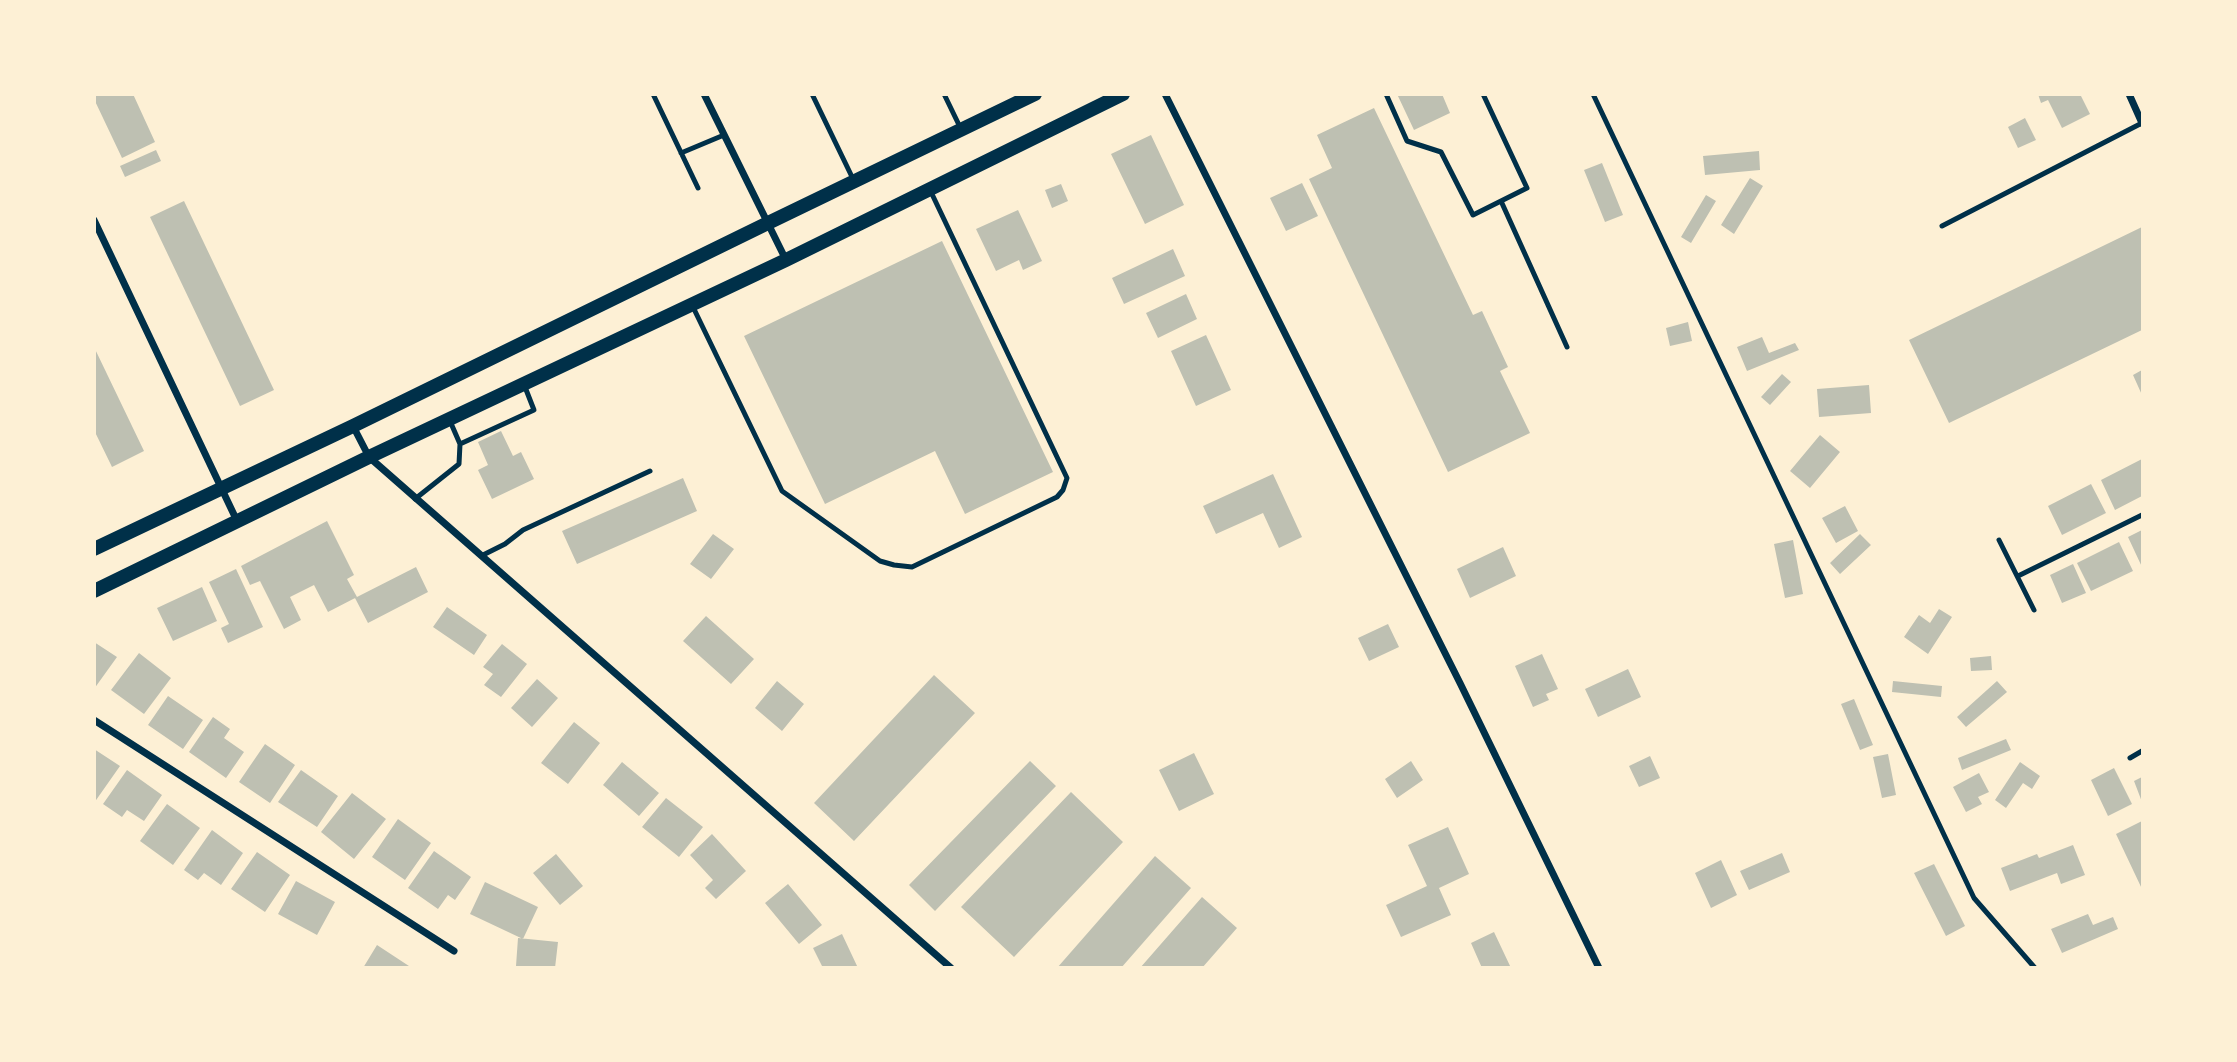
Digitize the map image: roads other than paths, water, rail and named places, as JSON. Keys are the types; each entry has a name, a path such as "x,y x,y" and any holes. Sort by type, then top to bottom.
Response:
{"main road":[{"path":"94,549 1035,94"},
{"path":"94,591 369,457 786,260 1123,94"}],"street":[{"path":"704,94 786,260"},
{"path":"1165,94 1460,683 1599,968"},
{"path":"2129,94 2143,123"},
{"path":"94,220 237,522"},
{"path":"353,426 369,457 415,499 951,968"},
{"path":"94,720 454,951"}],"lane":[{"path":"653,94 698,188"},
{"path":"812,94 855,181"},
{"path":"944,94 961,130"},
{"path":"1386,94 1407,141 1441,152 1473,215 1527,188 1483,94"},
{"path":"1593,94 1974,898 2035,968"},
{"path":"1942,226 2143,123"},
{"path":"681,153 724,135"},
{"path":"692,304 782,491 880,561 912,567 1057,497 1068,478 929,190"},
{"path":"1501,201 1567,347"},
{"path":"460,444 534,410 524,384"},
{"path":"415,499 459,464 460,444 449,419"},
{"path":"481,556 505,544 523,530 650,471"},
{"path":"2018,576 2143,515"},
{"path":"1999,540 2034,610"},
{"path":"2130,758 2143,751"}]}
